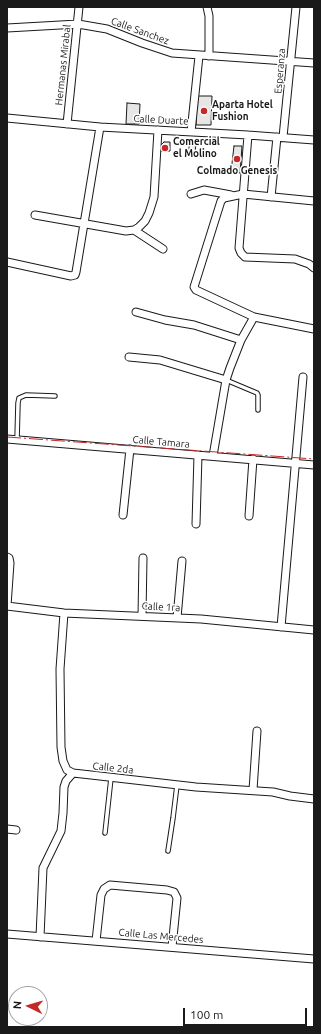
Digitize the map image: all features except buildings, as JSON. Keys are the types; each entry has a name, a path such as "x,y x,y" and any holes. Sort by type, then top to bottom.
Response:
{"street":[{"name":"Hermanas Mirabal","path":"67,124 79,7"},
{"path":"207,7 209,56"},
{"name":"Esperanza","path":"271,197 291,62 296,7"},
{"name":"Calle Sanchez","path":"7,28 78,24 107,29 172,53 314,63"},
{"path":"191,132 199,56"},
{"name":"Calle Duarte","path":"7,118 100,127 314,140"},
{"path":"7,262 71,276 74,275 76,272 100,127"},
{"path":"35,216 126,231 139,228 149,213 154,197 154,176 158,130"},
{"path":"248,135 239,248 241,254 245,257 295,259 309,264 314,268"},
{"path":"191,194 204,190 233,196"},
{"path":"314,201 243,194 224,198 221,201 194,287 196,290 254,317 314,329"},
{"path":"134,230 163,249"},
{"path":"136,312 165,320 194,325 242,340"},
{"path":"214,456 226,380 242,340 254,317"},
{"path":"130,357 160,360 226,380"},
{"path":"281,627 303,377"},
{"name":"Calle Tamara","path":"7,439 314,465"},
{"path":"123,515 130,449"},
{"path":"196,524 198,455"},
{"path":"248,516 253,459"},
{"path":"7,557 9,558 10,563 7,606"},
{"path":"142,616 144,558"},
{"path":"177,618 182,560"},
{"name":"Calle 1ra","path":"7,606 64,613 201,619 314,630"},
{"path":"40,937 43,868 61,831 64,787 66,781 73,773 68,770 63,761 61,747 60,669 64,613"},
{"path":"252,790 257,731"},
{"name":"Calle 2da","path":"73,773 111,778 273,792 314,799"},
{"path":"7,829 16,830"},
{"path":"96,941 101,895 104,889 110,885 167,890 174,892 177,898 172,948"},
{"name":"Calle Las Mercedes","path":"7,934 314,959"}],"lane":[{"path":"226,380 257,393 258,410"},
{"path":"16,440 19,398 26,395 55,396"},
{"path":"105,833 111,778"},
{"path":"168,851 177,784"}],"power":[{"path":"7,437 314,459"}],"place":[{"name":"Aparta Hotel Fushion","path":"204,111"},
{"name":"Comercial el Molino","path":"165,148"},
{"name":"Colmado Genesis","path":"237,159"}]}
